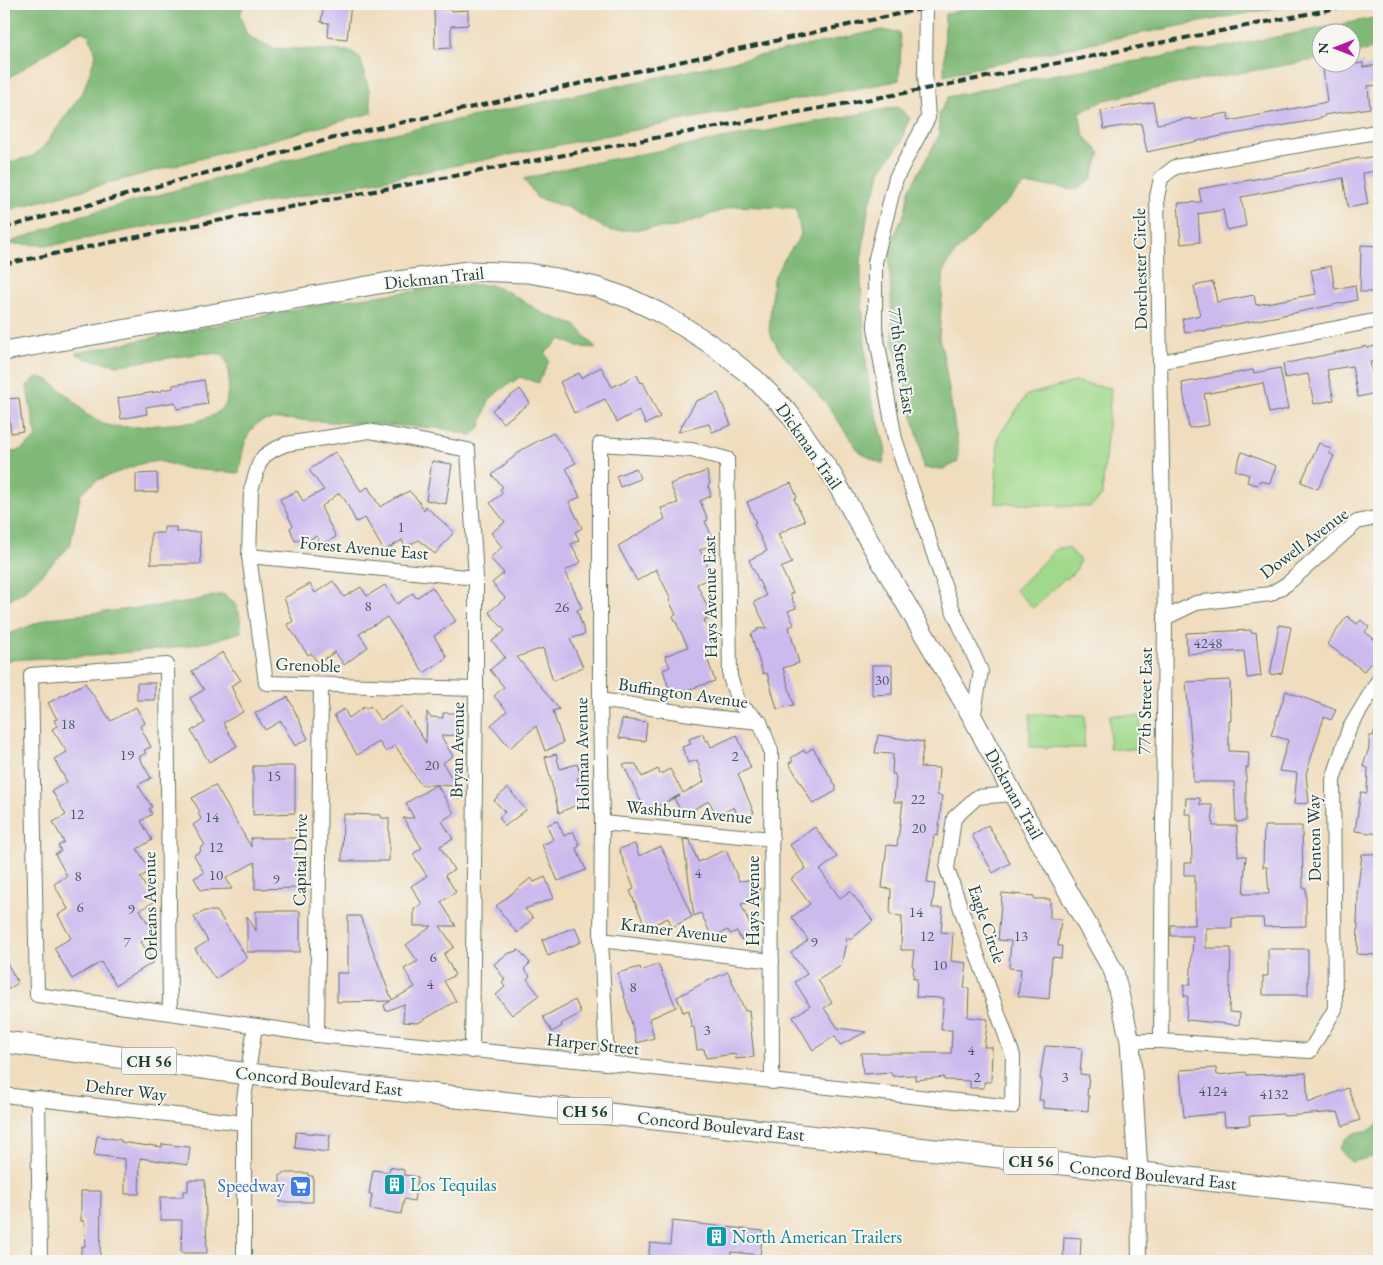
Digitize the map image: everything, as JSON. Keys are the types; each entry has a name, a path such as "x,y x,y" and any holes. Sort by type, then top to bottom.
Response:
{"main road":[{"name":"Concord Boulevard East","path":"4,1042 248,1074 1379,1199"}],"street":[{"name":"77th Street East","path":"926,4 928,118 893,187 875,262 875,328 895,439 952,608 981,671 973,718"},
{"name":"Dorchester Circle","path":"1160,362 1157,197 1161,178 1175,167 1379,132"},
{"name":"Dickman Trail","path":"4,351 384,283 468,271 528,273 596,287 631,299 658,312 684,326 712,345 755,379 789,412 832,475 973,718 1013,794 1114,972 1130,1041 1138,1173"},
{"path":"1160,362 1379,320"},
{"name":"77th Street East","path":"1160,362 1165,618 1161,1041"},
{"name":"Bryan Avenue","path":"249,556 251,490 259,464 264,456 273,450 286,444 369,431 468,450 476,578 472,1051"},
{"name":"Holman Avenue","path":"607,1063 601,940 600,444 692,450 726,460"},
{"name":"Hays Avenue East","path":"726,460 730,677 739,704 760,722"},
{"name":"Dowell Avenue","path":"1165,618 1196,603 1270,594 1287,584 1357,522 1379,518"},
{"name":"Forest Avenue East","path":"249,556 476,578"},
{"name":"Grenoble","path":"249,556 266,683 476,689"},
{"name":"Orleans Avenue","path":"167,665 170,1013 38,995 30,676 167,665"},
{"name":"Denton Way","path":"1161,1041 1310,1051 1335,1009 1332,780 1349,729 1379,678"},
{"name":"Capital Drive","path":"317,1035 321,685"},
{"name":"Buffington Avenue","path":"600,700 710,717 760,722"},
{"name":"Hays Avenue","path":"760,722 771,751 772,1082"},
{"name":"Eagle Circle","path":"1012,1107 1013,1056 947,869 954,818 977,797 1013,794"},
{"name":"Washburn Avenue","path":"602,823 772,839"},
{"name":"Kramer Avenue","path":"601,940 772,961"},
{"name":"Harper Street","path":"170,1013 317,1035 607,1063 1012,1107"},
{"path":"244,1261 244,1099 255,1026"},
{"path":"1130,1041 1161,1041"},
{"name":"Dehrer Way","path":"4,1095 244,1123"},
{"path":"38,1098 40,1261"},
{"path":"1138,1173 1139,1261"}],"green space":[{"path":"4,4 244,4 240,15 247,35 272,48 348,51 360,57 369,90 372,113 4,211 4,164 33,156 44,146 83,92 96,54 89,35 81,31 4,81"},
{"path":"990,4 1296,4 1095,42 944,75 945,14"},
{"path":"1379,17 1379,50 1372,49 1360,52 1360,22 1353,22"},
{"path":"881,30 899,33 901,46 899,80 710,115 54,245 6,244 80,216 358,141"},
{"path":"1310,31 1310,61 1182,83 1105,100 1079,113 1084,135 1100,153 1092,178 1075,190 1051,186 1024,185 955,253 944,270 939,337 958,447 958,462 944,469 923,468 921,449 893,341 889,249 905,211 909,190 939,136 939,114 948,97 1051,75 1236,45"},
{"path":"898,107 910,118 902,141 880,171 877,187 869,203 861,262 867,373 870,395 886,452 883,464 858,450 828,406 781,353 769,332 773,279 801,235 796,208 734,206 676,227 610,231 569,208 537,198 524,179 575,166"},
{"path":"461,285 491,285 508,292 544,314 575,325 596,348 579,347 561,339 545,353 549,361 538,383 520,377 500,390 489,400 480,427 472,435 440,428 279,419 266,420 257,424 248,436 239,473 189,469 158,461 140,464 97,480 81,493 70,546 23,592 4,602 4,453 19,451 37,438 27,386 37,377 47,379 72,399 87,415 110,426 135,427 195,422 214,415 226,404 229,383 228,366 223,354 205,353 118,365 87,359 76,353 337,301"},
{"path":"1075,382 1111,388 1102,496 1090,507 995,503 998,437 1027,395"},
{"path":"1057,548 1069,548 1080,560 1077,569 1033,608 1015,590"},
{"path":"222,594 236,605 241,632 208,642 179,647 93,656 4,660 4,632 9,634 50,618 185,603"},
{"path":"1030,714 1085,715 1084,748 1030,747"},
{"path":"1110,715 1140,716 1140,749 1109,749"},
{"path":"1379,1124 1379,1162 1372,1157 1351,1162 1339,1149 1345,1139 1355,1133 1370,1130"}],"building":[{"path":"324,4 351,4 347,39 328,37 329,23 321,22"},
{"path":"434,9 468,10 468,25 451,26 451,48 435,49"},
{"path":"1360,63 1363,63 1363,67 1379,65 1379,85 1368,86 1370,108 1324,115 1324,117 1304,122 1221,136 1147,152 1141,123 1104,129 1101,111 1153,102 1157,124 1228,113 1229,121 1327,102 1323,72 1360,72"},
{"path":"1376,156 1378,171 1362,173 1368,204 1348,208 1343,178 1241,197 1246,226 1227,230 1223,210 1198,214 1200,242 1181,244 1178,203 1201,202 1199,189"},
{"path":"1361,245 1379,246 1378,292 1360,292"},
{"path":"1331,266 1335,289 1355,285 1357,300 1222,328 1185,333 1182,319 1200,315 1194,286 1213,282 1217,302 1254,295 1256,305 1316,294 1311,270"},
{"path":"1379,345 1379,361 1370,362 1376,393 1358,397 1352,366 1327,370 1334,400 1314,404 1308,374 1285,378 1283,364"},
{"path":"601,367 612,387 637,375 641,383 643,382 660,417 646,424 639,410 617,422 605,399 574,413 560,382 579,373 581,378"},
{"path":"1280,368 1288,409 1269,413 1263,383 1204,394 1209,425 1189,428 1182,383 1253,370 1254,373"},
{"path":"204,380 208,404 177,409 175,402 146,407 147,414 121,419 118,398 162,391 173,388 173,385"},
{"path":"520,389 530,403 503,423 492,410"},
{"path":"718,393 731,425 712,432 709,424 678,432 696,401"},
{"path":"19,398 23,431 11,433 9,417 4,418 4,405 7,405 6,399"},
{"path":"553,433 576,463 566,468 580,497 569,502 582,528 575,532 579,540 571,544 581,562 565,571 582,608 577,610 585,634 570,639 583,667 553,681 543,648 517,657 559,709 553,711 563,743 545,751 536,726 510,748 491,725 507,711 494,696 504,687 490,670 505,657 492,641 505,631 489,612 505,598 492,583 504,573 490,558 502,547 491,533 505,522 490,503 503,493 500,489 503,487 492,475 523,449"},
{"path":"1319,443 1331,449 1329,453 1334,456 1318,489 1301,482"},
{"path":"335,452 361,491 368,487 380,507 409,491 418,500 424,511 425,506 454,532 435,554 419,540 405,547 402,540 384,551 365,518 356,522 345,500 339,493 321,507 336,537 321,545 317,536 302,543 300,539 295,541 290,528 293,526 280,499 297,491 303,501 324,490 309,470"},
{"path":"1242,452 1276,466 1270,483 1259,481 1257,485 1247,482 1249,475 1235,470"},
{"path":"432,461 452,464 446,504 426,500"},
{"path":"636,468 640,479 620,487 616,476"},
{"path":"707,471 711,496 700,501 708,520 705,521 715,543 700,550 712,577 697,584 712,617 704,620 715,648 705,652 715,681 671,695 663,670 670,667 665,656 688,647 673,616 676,615 669,600 671,599 656,569 637,581 618,546 665,519 661,508 678,503 670,484"},
{"path":"157,473 158,492 136,493 136,474"},
{"path":"791,483 797,497 794,499 805,521 778,534 792,563 781,568 793,593 790,594 796,608 788,611 794,625 789,627 799,663 783,668 794,705 777,709 767,673 763,674 751,634 757,631 757,629 767,628 754,602 766,596 749,560 767,551 754,524 756,523 747,502"},
{"path":"164,527 176,527 176,532 200,532 201,564 151,564 151,533 164,533"},
{"path":"333,581 344,597 361,587 367,596 385,585 397,604 413,593 416,598 432,587 456,621 434,636 447,657 424,673 387,617 359,634 368,647 344,665 335,652 318,663 311,653 308,655 287,624 293,622 284,598 310,584 315,593"},
{"path":"1347,616 1357,624 1361,620 1369,627 1365,632 1379,643 1379,652 1364,671 1327,644"},
{"path":"1279,625 1291,627 1282,673 1270,675"},
{"path":"1251,630 1251,633 1256,632 1261,676 1247,678 1244,651 1187,654 1186,633"},
{"path":"223,652 241,680 231,686 243,712 223,723 237,746 209,762 191,731 205,723 190,698 204,690 192,671"},
{"path":"872,665 892,665 892,694 872,695"},
{"path":"1230,680 1231,721 1229,721 1229,751 1249,752 1248,768 1246,767 1246,821 1236,822 1234,782 1193,782 1193,752 1186,682"},
{"path":"85,683 111,721 136,707 145,723 140,726 151,747 144,750 146,753 139,757 151,778 138,785 152,807 149,809 152,814 141,821 152,840 137,849 151,871 140,877 154,902 140,910 153,932 141,942 154,962 116,985 101,962 72,979 54,948 71,938 58,915 68,909 54,884 67,876 55,854 61,851 58,846 64,842 53,822 66,815 52,791 67,782 54,759 67,752 52,729 57,726 54,720 57,719 48,703"},
{"path":"137,683 155,683 155,700 137,700"},
{"path":"1286,691 1336,710 1331,720 1324,717 1306,774 1309,803 1294,804 1297,773 1279,771 1288,740 1271,735"},
{"path":"288,697 308,739 295,746 281,721 265,730 255,713"},
{"path":"370,706 381,720 402,706 426,743 427,712 430,717 443,718 443,713 457,713 457,735 441,736 453,756 443,763 456,786 437,785 454,813 442,821 453,839 440,846 454,870 445,875 456,892 441,902 456,926 440,926 454,947 444,954 455,975 444,981 456,1001 418,1023 403,1022 404,1004 386,1011 384,1005 391,1001 337,1002 337,973 348,973 348,916 360,916 392,1000 415,987 404,969 418,961 406,945 432,926 414,926 414,909 422,904 411,886 427,876 413,854 422,848 403,818 414,818 406,803 436,785 421,785 395,745 386,752 379,742 357,755 334,715 344,709 349,718 364,707 366,709"},
{"path":"622,719 647,722 645,741 619,738"},
{"path":"1377,723 1379,723 1379,834 1355,831 1361,792 1367,793 1368,768 1363,766 1369,748 1369,736 1373,736"},
{"path":"703,734 705,741 708,740 711,747 737,735 751,768 738,774 754,813 739,819 734,807 717,816 709,801 683,815 674,798 646,812 623,764 636,764 642,777 658,769 660,774 670,769 683,793 704,782 697,760 688,763 682,747 691,744 689,739"},
{"path":"878,735 924,742 920,767 939,768 937,795 942,796 938,836 934,835 927,883 935,884 932,908 943,908 941,932 953,933 951,961 967,963 964,988 969,988 968,1017 988,1019 984,1047 992,1047 991,1082 984,1082 984,1088 970,1088 970,1081 944,1080 944,1077 915,1080 915,1075 892,1076 891,1072 863,1074 861,1053 951,1053 952,1030 941,1030 944,998 916,997 917,979 913,978 914,967 912,966 914,950 901,950 902,916 890,915 891,889 882,888 887,845 897,846 903,802 894,802 896,777 895,774 892,774 893,754 875,753"},
{"path":"813,748 836,786 836,791 813,804 789,763 793,761 791,758 804,750 805,753"},
{"path":"556,754 560,769 577,764 581,777 577,778 587,800 559,813 545,757"},
{"path":"253,766 295,766 295,813 253,815"},
{"path":"215,785 251,847 251,838 296,838 298,888 255,889 255,862 226,878 232,889 201,890 194,878 204,873 194,855 201,851 200,848 205,845 193,825 201,819 198,813 200,812 192,798"},
{"path":"508,788 526,810 505,826 499,817 505,812 494,800"},
{"path":"1186,798 1200,798 1200,805 1212,805 1213,826 1237,826 1238,856 1246,856 1243,894 1269,894 1267,867 1263,867 1264,826 1302,826 1303,888 1306,888 1306,926 1264,927 1263,918 1232,918 1232,928 1206,928 1206,948 1231,948 1229,1012 1240,1013 1239,1025 1186,1020 1188,996 1184,996 1184,985 1190,985 1193,936 1171,936 1171,925 1195,925 1195,875 1184,875 1184,863 1192,863 1191,814 1185,814"},
{"path":"343,814 381,815 381,818 389,818 389,861 342,861"},
{"path":"557,821 564,836 573,831 580,846 576,848 586,870 558,881 542,845 553,840 547,825"},
{"path":"988,825 1010,863 993,873 972,835"},
{"path":"815,827 837,857 820,870 840,898 850,891 873,921 850,940 847,937 841,966 818,980 832,1003 824,1008 838,1028 866,1032 840,1045 835,1036 813,1050 793,1017 810,1006 795,982 807,974 791,953 808,940 792,917 810,904 791,879 806,868 790,845"},
{"path":"683,839 690,840 698,862 726,850 739,881 757,879 761,901 741,904 754,934 741,940 737,931 730,934 728,930 712,937 701,913 694,916"},
{"path":"635,844 639,856 661,846 692,917 672,927 668,918 646,928 630,891 634,889 619,849"},
{"path":"1362,854 1379,854 1379,955 1357,954 1357,894"},
{"path":"545,877 554,898 525,909 533,918 517,933 496,906 531,878 534,882"},
{"path":"1002,893 1034,896 1034,899 1050,899 1050,918 1061,919 1058,946 1062,946 1061,958 1052,957 1049,999 1018,996 1021,969 1009,968 1011,941 998,940"},
{"path":"205,911 217,911 247,958 215,979 195,949 208,941 194,917"},
{"path":"256,911 300,911 300,952 247,952 247,916 256,931"},
{"path":"575,927 581,942 548,956 542,940"},
{"path":"1268,949 1308,949 1308,995 1263,995 1263,976 1268,976"},
{"path":"519,950 530,963 524,969 530,976 527,979 539,995 512,1015 496,995 505,987 502,983 505,980 494,964 507,954"},
{"path":"4,958 18,983 4,992"},
{"path":"658,964 676,1007 649,1019 654,1038 637,1043 618,973 640,967 641,971"},
{"path":"728,972 745,1011 749,1010 754,1057 736,1059 735,1054 706,1058 704,1049 697,1050 694,1027 691,1027 689,1010 683,1012 677,997"},
{"path":"575,1000 581,1013 561,1024 562,1026 552,1032 543,1017"},
{"path":"1045,1046 1082,1048 1080,1074 1089,1075 1088,1111 1043,1108 1043,1100 1039,1100"},
{"path":"1216,1068 1217,1075 1246,1072 1247,1075 1306,1073 1308,1103 1348,1088 1360,1120 1343,1126 1338,1112 1284,1116 1283,1114 1251,1116 1249,1117 1250,1125 1225,1126 1224,1113 1184,1117 1180,1070"},
{"path":"296,1132 330,1135 328,1152 295,1148"},
{"path":"97,1136 148,1146 162,1147 162,1144 190,1147 188,1165 140,1158 139,1194 125,1194 125,1159 94,1155"},
{"name":"Los Tequilas","path":"390,1167 404,1170 404,1175 418,1177 414,1201 404,1199 401,1214 370,1209 372,1194 369,1194 373,1170 389,1172"},
{"path":"282,1173 308,1173 308,1176 313,1176 313,1202 280,1202 280,1175"},
{"path":"188,1180 205,1180 207,1253 181,1253 182,1220 161,1220 160,1197 183,1197 183,1191 188,1191"},
{"path":"81,1191 101,1191 100,1261 81,1261 81,1247 85,1246 84,1221 81,1221"},
{"name":"North American Trailers","path":"672,1221 763,1231 760,1255 731,1252 730,1261 648,1261 650,1243 670,1245"},
{"path":"1064,1237 1081,1238 1080,1261 1063,1261"}],"railway":[{"path":"4,228 345,135 944,4"},
{"path":"4,264 211,222 915,91 1358,4"}],"place":[{"name":"Los Tequilas","path":"394,1185"},
{"name":"Speedway","path":"301,1186"},
{"name":"North American Trailers","path":"716,1237"}]}
